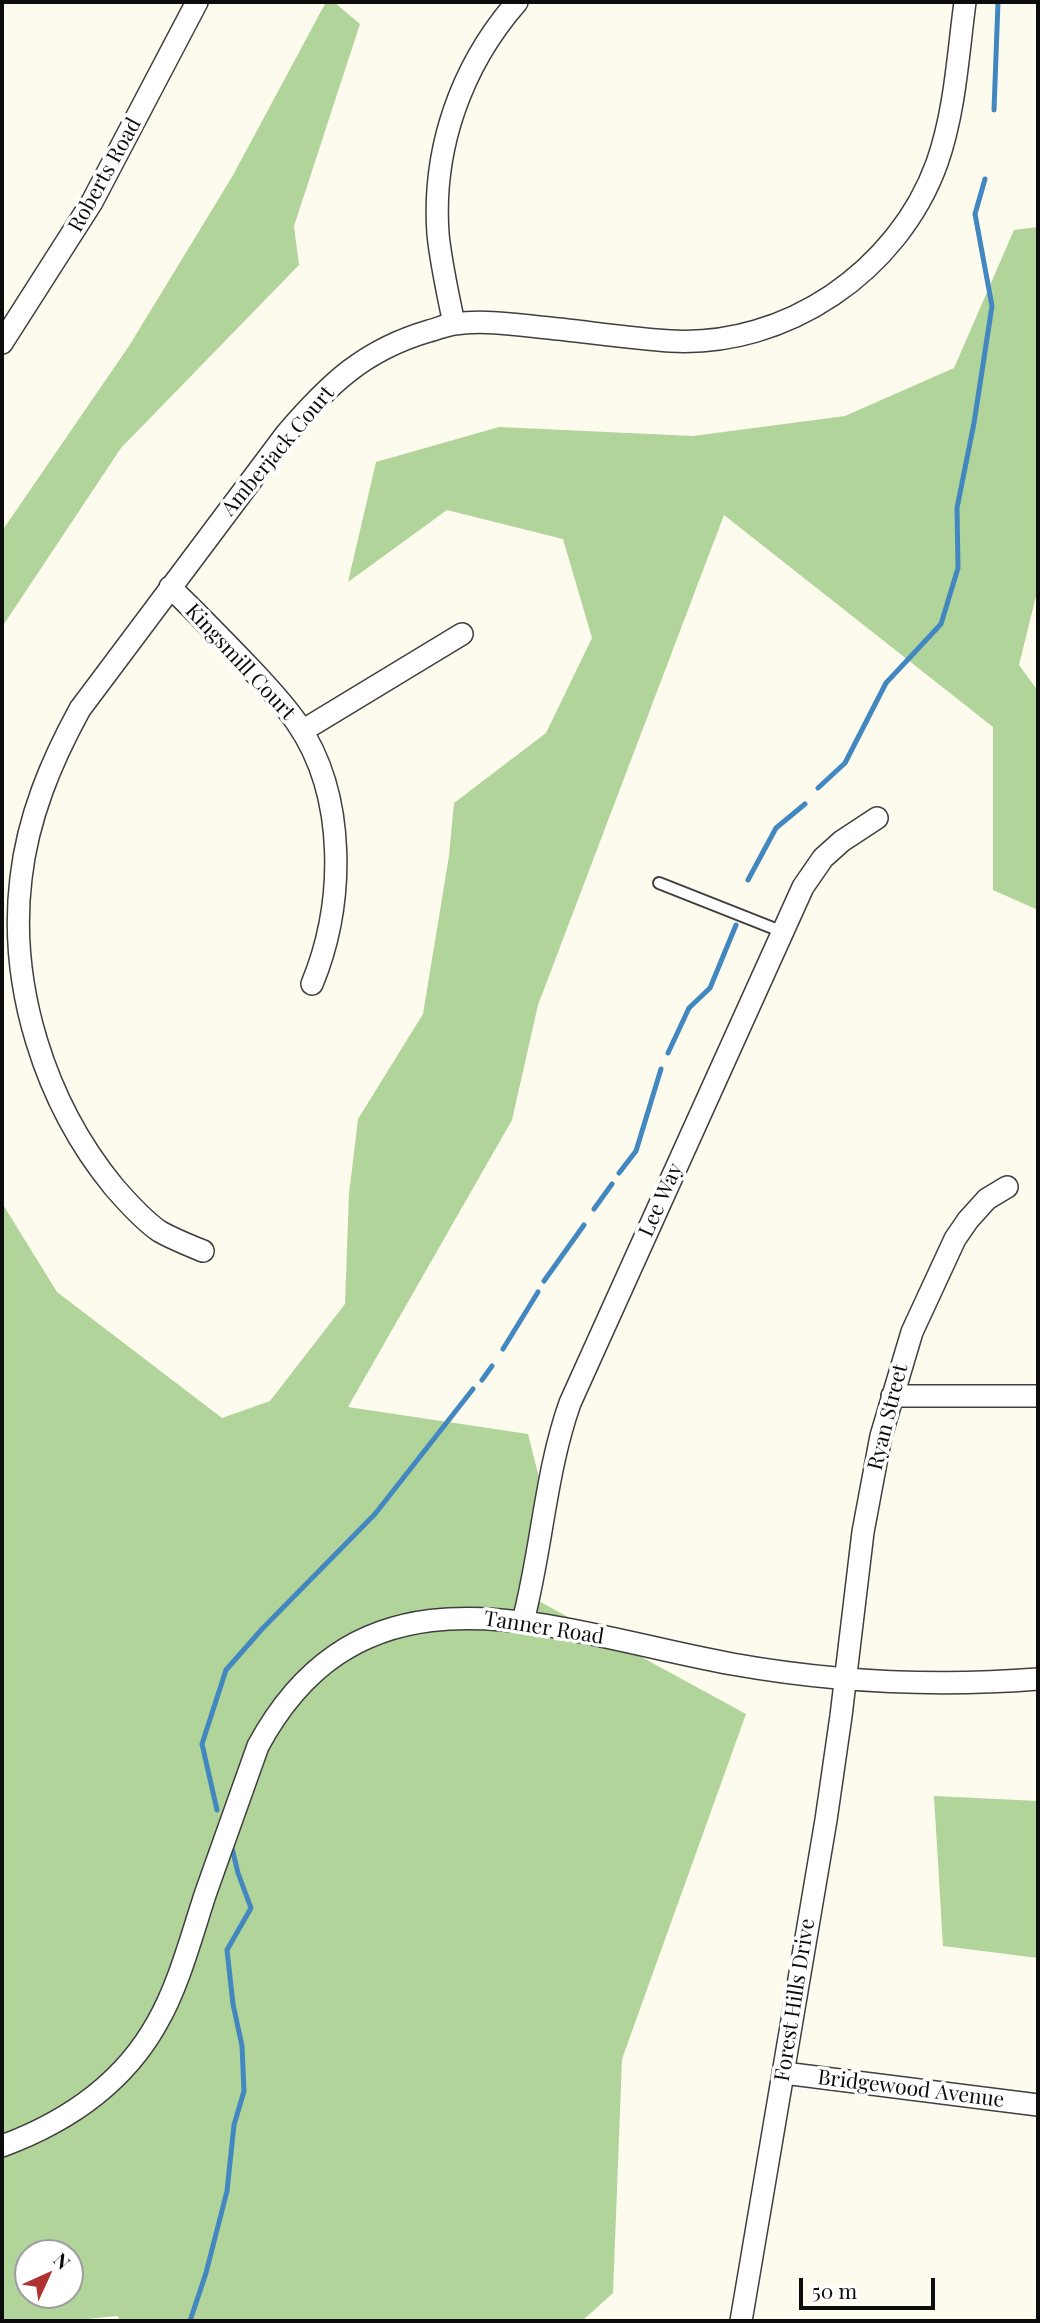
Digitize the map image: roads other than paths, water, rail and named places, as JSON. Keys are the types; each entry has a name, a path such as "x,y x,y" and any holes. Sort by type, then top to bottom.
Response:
{"street":[{"name":"Roberts Road","path":"2,343 92,202 197,2"},
{"path":"454,324 438,234 440,163 461,88 479,52 517,2"},
{"name":"Amberjack Court","path":"203,1251 159,1230 128,1204 102,1172 81,1140 49,1076 27,1006 19,931 20,880 27,838 56,752 80,709 286,434 317,398 369,355 404,339 454,324 512,324 672,341 709,340 766,328 831,297 883,252 900,232 927,187 945,135 965,2"},
{"name":"Kingsmill Court","path":"170,587 272,691 302,731 316,759 329,800 336,845 336,892 329,934 312,984"},
{"path":"302,731 462,634"},
{"name":"Lee Way","path":"523,1621 531,1593 553,1459 570,1403 803,887 823,858 842,841 877,818"},
{"name":"Ryan Street","path":"845,1678 863,1532 881,1436 912,1332 956,1239 968,1220 987,1199 1007,1187"},
{"path":"892,1396 1038,1396"},
{"name":"Tanner Road","path":"2,2146 63,2119 90,2100 136,2055 158,2022 183,1961 258,1746 270,1724 306,1680 347,1648 372,1635 407,1624 445,1618 490,1618 523,1621 733,1664 845,1678 947,1683 1038,1679"},
{"name":"Forest Hills Drive","path":"741,2321 826,1820 845,1678"},
{"name":"Bridgewood Avenue","path":"784,2073 1038,2105"}],"lane":[{"path":"659,883 783,932"}],"waterway":[{"path":"994,110 998,2"},
{"path":"818,788 845,763 886,683 941,624 958,568 957,508 974,423 992,306 975,214 985,179"},
{"path":"748,880 776,828 805,804"},
{"path":"668,1053 689,1008 710,988 736,925"},
{"path":"619,1173 636,1151 661,1069"},
{"path":"594,1209 612,1184"},
{"path":"544,1281 584,1225"},
{"path":"503,1349 538,1292"},
{"path":"482,1380 492,1366"},
{"path":"217,1810 202,1744 226,1670 262,1629 375,1514 473,1389"},
{"path":"190,2321 206,2273 227,2191 234,2125 244,2091 242,2046 233,2004 227,1950 251,1908 231,1844"}]}
